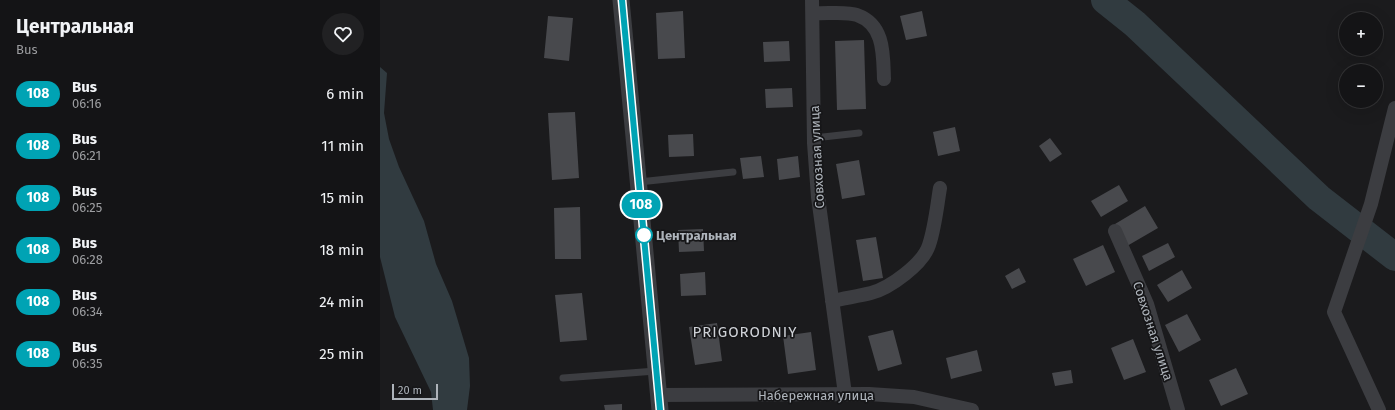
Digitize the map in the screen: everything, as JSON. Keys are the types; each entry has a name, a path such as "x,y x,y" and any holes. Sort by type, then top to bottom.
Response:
{"street":[{"path":"622,0 659,403"},
{"name":"Совхозная улица","path":"845,394 818,197 814,138 813,7 857,15 870,24 882,40 884,78"},
{"path":"1379,410 1334,312 1371,204 1395,108"},
{"path":"832,300 873,293 901,278 922,257 929,246 940,188"},
{"name":"Совхозная улица","path":"1115,231 1147,304 1178,410"},
{"name":"Набережная улица","path":"659,403 845,394 972,410"}],"lane":[{"path":"814,138 858,133"},
{"path":"639,182 733,172"},
{"path":"563,378 656,370"}],"shaded area":[{"path":"380,67 387,73 384,113 389,139 399,167 424,221 436,264 452,301 469,358 470,386 467,410 433,410 431,392 395,317 380,257"}],"building":[{"path":"683,11 685,58 658,59 656,13"},
{"path":"922,11 927,36 906,40 900,16"},
{"path":"548,16 573,18 569,61 544,58"},
{"path":"864,40 866,109 837,110 835,41"},
{"path":"789,41 790,61 764,62 763,42"},
{"path":"792,88 793,107 766,108 765,89"},
{"path":"575,112 579,178 552,180 548,113"},
{"path":"955,127 960,151 938,156 933,132"},
{"path":"693,134 694,156 669,157 668,135"},
{"path":"1050,138 1062,154 1050,162 1039,146"},
{"path":"761,156 764,177 743,179 740,158"},
{"path":"798,156 800,177 779,180 777,159"},
{"path":"859,160 865,195 842,199 836,164"},
{"path":"1119,185 1128,201 1101,217 1091,201"},
{"path":"1145,206 1158,228 1127,246 1115,224"},
{"path":"580,207 581,259 555,259 554,208"},
{"path":"703,229 704,251 679,252 678,230"},
{"path":"876,237 883,278 863,281 856,240"},
{"path":"1168,243 1175,257 1149,271 1142,256"},
{"path":"1103,245 1115,272 1086,286 1073,259"},
{"path":"1019,268 1026,282 1012,289 1005,276"},
{"path":"1182,270 1192,288 1168,302 1157,285"},
{"path":"705,272 706,295 681,296 680,274"},
{"path":"582,293 587,340 560,342 555,295"},
{"path":"1187,314 1201,340 1179,352 1165,325"},
{"path":"717,323 722,361 695,365 689,327"},
{"path":"893,330 902,364 878,371 868,336"},
{"path":"811,332 816,370 788,374 783,336"},
{"path":"1133,339 1146,372 1124,380 1111,348"},
{"path":"977,350 982,371 951,379 946,358"},
{"path":"1236,368 1248,394 1221,406 1209,380"},
{"path":"1071,370 1073,383 1055,386 1052,373"},
{"path":"622,404 622,410 605,410 604,405"}],"waterway":[{"path":"1105,0 1135,24 1319,198 1395,257"}],"bus line":[{"name":"108","path":"622,0 660,410"}],"place":[{"name":"Центральная","path":"644,235"}],"district":[{"name":"PRIGORODNIY","path":"745,332"}]}
